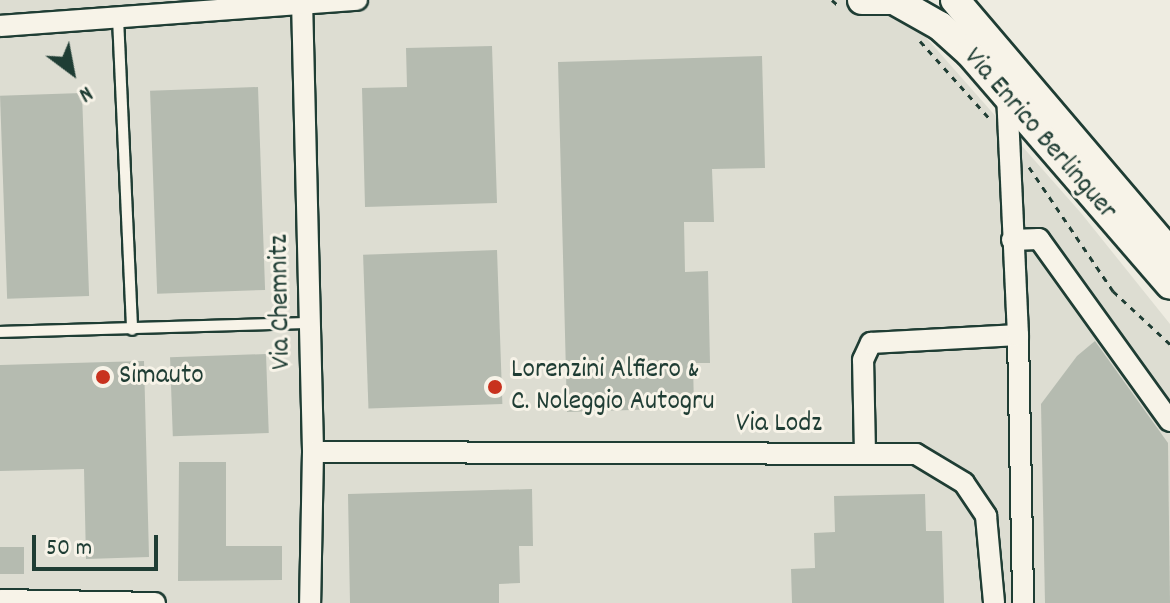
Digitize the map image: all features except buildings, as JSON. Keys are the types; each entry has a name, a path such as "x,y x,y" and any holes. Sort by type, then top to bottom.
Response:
{"main road":[{"name":"Via Enrico Berlinguer","path":"853,4 895,0 951,35 1007,95 1170,285"},
{"name":"Via Enrico Berlinguer","path":"955,0 1170,253"}],"street":[{"path":"0,26 357,0"},
{"name":"Via Chemnitz","path":"302,2 313,452 310,603"},
{"path":"1007,95 1018,335 1023,603"},
{"path":"1012,240 1039,239 1170,421"},
{"path":"865,453 863,360 871,343 886,338 1018,335"},
{"name":"Via Lodz","path":"313,452 916,454 964,483 990,532 994,603"},
{"path":"0,600 155,603"}],"lane":[{"path":"118,18 132,330"},
{"path":"0,332 310,323"}],"path":[{"path":"832,0 853,4"},
{"path":"908,31 996,126"},
{"path":"1008,162 1033,170 1104,279 1170,344"}],"shaded area":[{"path":"0,0 893,0 1081,213 1170,324 1170,603 0,603"}],"place":[{"name":"Simauto","path":"103,377"},
{"name":"Lorenzini Alfiero & C. Noleggio Autogru","path":"495,387"}]}
